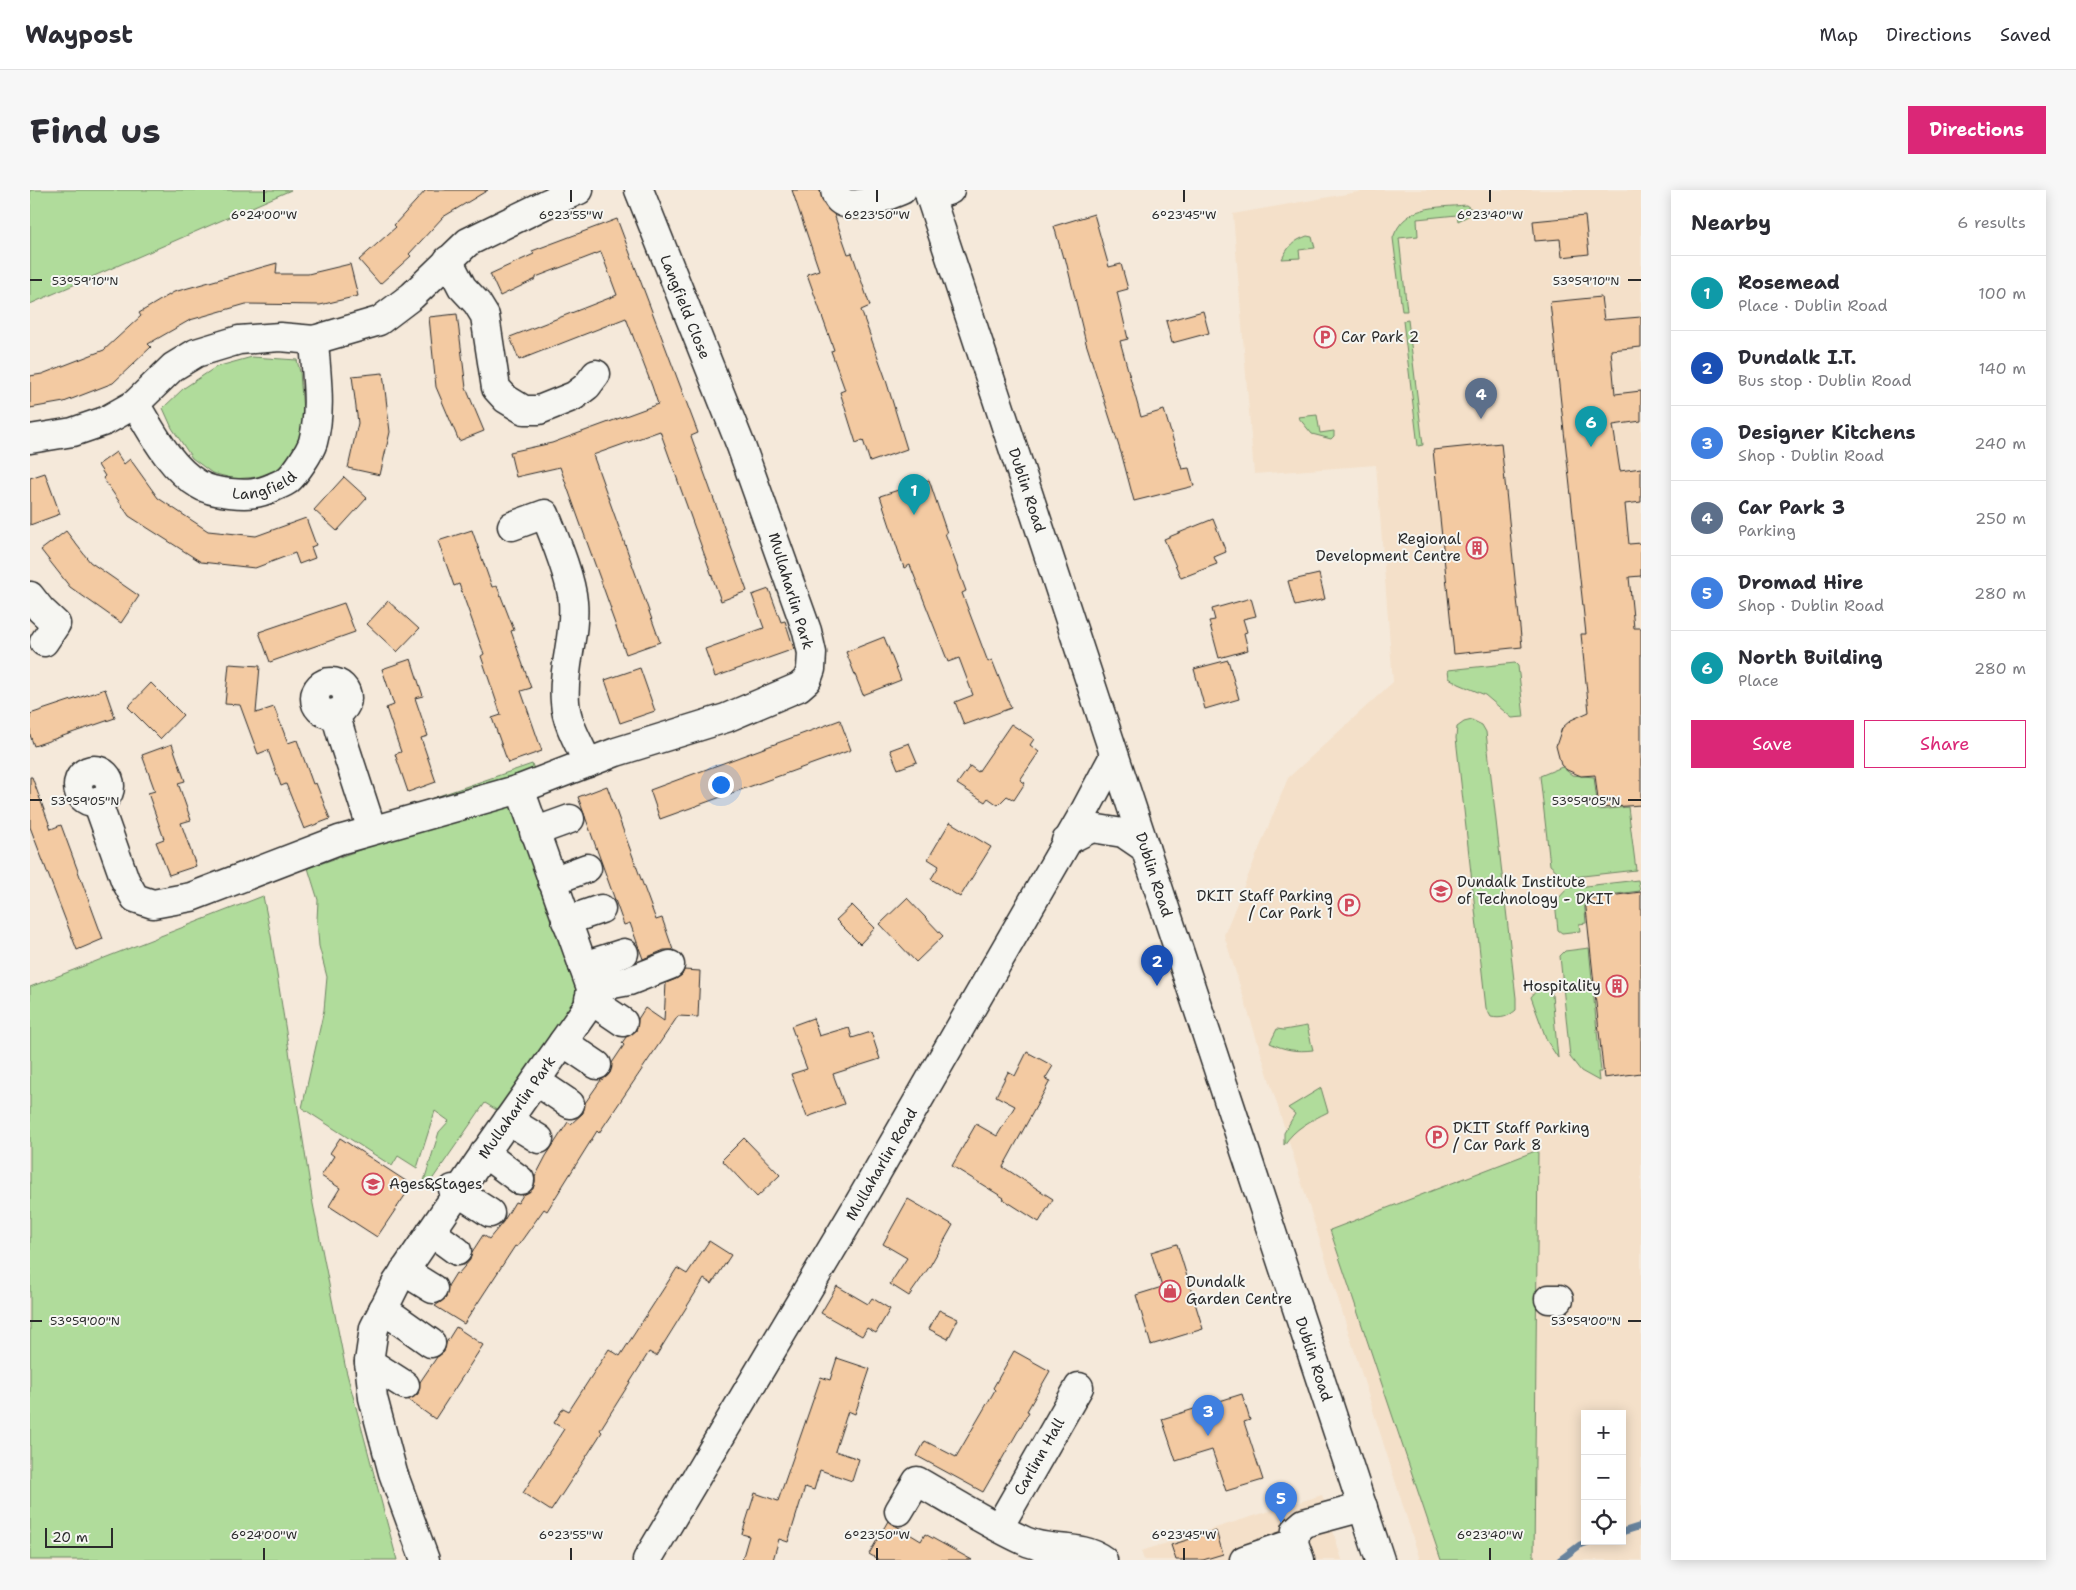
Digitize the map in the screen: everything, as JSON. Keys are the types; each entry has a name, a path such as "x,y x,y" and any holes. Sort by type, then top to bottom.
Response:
{"street":[{"path":"30,439 74,432 106,421 135,404 173,367 196,353 238,340 280,337 314,340 379,321 412,296 468,242 579,190"},
{"name":"Langfield Close","path":"639,190 732,424"},
{"path":"835,190 836,195 843,203 854,206 902,190"},
{"name":"Dublin Road","path":"936,192 1114,756 1380,1560"},
{"path":"448,260 462,287 477,302 485,316 496,388 506,400 524,410 539,410 574,396 587,386 596,374"},
{"name":"Langfield","path":"135,404 161,446 179,468 198,484 216,492 249,495 270,489 288,480 305,458 312,445 318,418 314,340"},
{"name":"Mullaharlin Park","path":"97,801 125,880 135,898 153,904 191,897 339,840 520,789 616,752 726,718 799,688 807,680 811,669 812,653 807,631 783,560 732,424"},
{"path":"512,526 545,514 558,550 573,600 573,626 565,681 565,703 571,724 588,763"},
{"path":"30,596 56,624 44,642"},
{"path":"335,713 372,830"},
{"name":"Mullaharlin Road","path":"646,1560 858,1205 1114,756"},
{"path":"520,789 588,985 623,1022"},
{"path":"534,832 570,819"},
{"path":"1066,841 1092,828 1123,833 1145,848"},
{"path":"552,881 587,868"},
{"path":"566,921 601,909"},
{"path":"588,985 624,953"},
{"path":"588,985 629,981 670,965"},
{"name":"Mullaharlin Park","path":"425,1560 393,1473 373,1398 368,1362 374,1328 404,1270 431,1232 456,1190 589,1005 588,985"},
{"path":"563,1042 597,1064"},
{"path":"536,1081 570,1104"},
{"path":"508,1120 539,1139"},
{"path":"484,1153 520,1180"},
{"path":"456,1190 490,1213"},
{"path":"431,1232 457,1251"},
{"path":"404,1270 433,1289"},
{"path":"383,1310 430,1343"},
{"path":"368,1362 405,1386"},
{"name":"Carlinn Hall","path":"999,1527 1079,1387"},
{"path":"899,1511 916,1481 1026,1542 1054,1549 1078,1551 1103,1560"},
{"path":"1244,1560 1297,1551 1296,1530 1304,1523 1364,1507"}],"shaded area":[{"name":"Dundalk Institute of Technology - DKIT","path":"1369,190 1641,190 1641,1560 1420,1560 1224,935 1288,778 1393,682 1376,465 1254,474 1233,214"},
{"path":"1322,1495 1342,1560 1144,1560 1141,1551"}],"green space":[{"path":"30,190 291,190 30,304"},
{"path":"1466,205 1474,213 1458,221 1457,215 1417,219 1418,236 1399,238 1407,311 1402,311 1393,238 1398,227 1413,213 1433,208"},
{"path":"1307,236 1312,237 1315,248 1299,250 1300,258 1282,259 1292,245"},
{"path":"1408,320 1423,445 1418,446 1403,321"},
{"path":"252,357 297,360 300,372 304,425 293,453 279,469 257,477 235,479 212,473 192,458 172,428 163,408 184,388 216,367"},
{"path":"1317,415 1320,433 1334,431 1334,436 1331,439 1312,434 1298,417"},
{"path":"1515,663 1518,666 1524,717 1512,718 1485,695 1449,678 1448,670"},
{"path":"1472,720 1482,725 1486,732 1516,998 1516,1010 1501,1018 1491,1017 1486,1008 1456,738 1457,727 1464,722"},
{"path":"532,764 534,769 401,815 386,814"},
{"path":"1562,767 1572,775 1594,777 1598,810 1628,807 1636,870 1565,878 1550,865 1540,776"},
{"path":"498,802 515,805 581,998 503,1114 485,1103 429,1184 424,1181 439,1132 449,1121 435,1111 417,1168 398,1156 392,1166 302,1108 324,1010 327,977 319,946 318,900 308,868"},
{"path":"1638,880 1640,891 1584,898 1586,923 1579,924 1580,931 1562,933 1558,930 1555,902 1568,888"},
{"path":"263,896 313,1204 346,1370 397,1560 30,1560 30,987"},
{"path":"1589,948 1601,1072 1598,1072 1599,1081 1581,1071 1570,1057 1560,956 1565,951"},
{"path":"1542,984 1551,984 1558,1058 1547,1041 1531,997"},
{"path":"1307,1026 1313,1050 1291,1050 1270,1043 1277,1029 1284,1030"},
{"path":"1321,1088 1328,1112 1298,1129 1284,1145 1284,1133 1295,1114 1288,1108"},
{"path":"1538,1150 1534,1560 1441,1560 1330,1230"}],"building":[{"path":"426,190 488,190 443,217 409,254 411,256 380,284 359,260 396,227 394,225"},
{"path":"792,190 820,190 824,204 834,214 848,254 852,253 870,306 861,310 885,377 907,449 870,462 863,440 856,443 840,392 845,390 831,351 834,350 807,274 819,270"},
{"path":"1094,214 1109,267 1121,264 1128,289 1117,292 1128,339 1120,341 1141,417 1164,410 1182,469 1189,468 1194,486 1134,501 1122,456 1086,343 1065,257 1063,258 1054,226"},
{"path":"1585,216 1589,254 1562,257 1560,239 1535,241 1533,221"},
{"path":"617,219 698,433 691,436 747,591 721,601 660,431 593,455 660,642 626,654 560,467 516,477 510,452 552,443 658,404 652,386 626,318 519,360 510,337 617,295 601,252 536,277 536,279 500,296 490,274 534,254 532,251"},
{"path":"277,263 276,274 308,274 350,264 358,296 320,305 246,304 190,320 148,344 151,347 113,383 64,402 30,408 30,376 42,374 104,350 141,316 139,313 174,292"},
{"path":"1601,297 1604,320 1641,317 1641,347 1611,350 1615,394 1641,391 1641,421 1613,425 1620,471 1641,468 1641,502 1625,504 1629,544 1641,543 1641,576 1629,577 1634,628 1641,628 1641,805 1599,808 1595,775 1581,776 1567,770 1561,765 1556,746 1562,728 1571,720 1589,712 1581,634 1586,634 1550,302"},
{"path":"1203,311 1209,333 1172,343 1166,321"},
{"path":"457,314 466,388 484,431 459,441 436,387 429,317"},
{"path":"383,373 390,432 380,475 348,468 358,423 352,376"},
{"name":"Regional Development Centre","path":"1501,443 1522,647 1454,654 1433,450"},
{"path":"116,452 124,464 130,459 158,498 208,531 256,536 306,518 316,545 311,547 315,558 299,564 295,553 255,568 201,562 129,516 103,478 105,476 98,465"},
{"path":"45,473 60,514 30,525 30,478"},
{"path":"344,477 367,498 337,531 314,510"},
{"path":"929,480 947,533 945,533 966,591 962,593 988,662 992,660 1011,708 964,725 955,702 973,695 959,658 948,662 910,565 904,568 880,496"},
{"path":"1213,519 1226,552 1214,557 1217,564 1181,578 1164,539"},
{"path":"472,530 492,587 497,586 514,630 511,631 531,688 521,691 542,751 508,763 492,718 501,715 481,656 484,654 459,584 454,586 438,541"},
{"path":"66,531 90,562 139,596 121,623 70,587 41,550"},
{"path":"1319,574 1325,599 1295,606 1288,581"},
{"path":"769,589 781,622 785,621 794,649 715,677 705,649 764,628 752,595"},
{"path":"1251,598 1256,616 1243,619 1247,632 1244,633 1248,650 1219,658 1209,621 1215,620 1212,609"},
{"path":"388,601 419,629 397,652 367,624"},
{"path":"344,603 355,632 270,662 259,632"},
{"path":"884,637 901,680 863,695 846,652"},
{"path":"411,659 423,696 415,698 428,736 421,738 436,782 408,792 395,754 401,752 386,708 394,705 382,669"},
{"path":"1228,660 1239,699 1205,709 1194,669"},
{"path":"229,664 260,666 256,713 274,707 288,743 297,740 313,784 316,783 330,819 304,829 286,784 281,786 268,750 258,754 240,705 225,704"},
{"path":"640,668 655,711 620,723 605,680"},
{"path":"151,683 183,715 160,739 128,707"},
{"path":"105,689 115,718 34,746 30,735 30,714"},
{"path":"840,720 851,750 660,819 650,790"},
{"path":"1011,724 1034,739 1030,745 1039,752 1020,780 1025,783 1014,800 1007,796 998,805 988,798 985,802 957,784 970,766 978,772"},
{"path":"909,743 917,762 898,769 890,750"},
{"path":"172,744 185,781 178,783 191,820 181,823 196,866 169,875 156,842 164,839 148,793 155,791 142,755"},
{"path":"30,777 32,777 51,829 61,825 103,939 77,950 30,827"},
{"path":"607,786 656,920 662,918 673,950 664,950 643,959 630,923 624,925 578,797"},
{"path":"950,822 991,847 960,897 931,879 939,866 928,859"},
{"name":"Hospitality","path":"1641,892 1641,1073 1604,1078 1585,899"},
{"path":"907,898 943,936 916,962 880,924"},
{"path":"852,905 875,928 860,944 836,920"},
{"path":"684,970 700,971 698,1017 678,1016 599,1133 597,1131 547,1211 544,1209 517,1247 515,1246 464,1324 435,1306 446,1298 448,1286 456,1273 458,1274 470,1260 472,1252 483,1235 489,1239 503,1222 515,1202 518,1203 523,1195 533,1189 535,1177 546,1156 568,1122 571,1124 583,1113 585,1103 601,1080 610,1073 612,1063 624,1045 622,1043 626,1037 636,1031 638,1019 645,1008 664,1021 666,983 682,975"},
{"path":"813,1018 819,1036 849,1027 852,1038 871,1032 880,1059 833,1074 844,1104 807,1117 791,1074 807,1069 791,1026"},
{"path":"1027,1052 1053,1066 1045,1079 1050,1081 1003,1167 1053,1199 1039,1222 952,1166 976,1124 997,1136 1015,1106 996,1096 1008,1072 1015,1076"},
{"name":"Ages&Stages","path":"340,1138 412,1185 377,1237 329,1206 340,1188 321,1176 334,1156 330,1153"},
{"path":"744,1138 780,1175 757,1197 722,1160"},
{"path":"908,1199 953,1225 930,1266 909,1296 890,1284 907,1258 883,1244"},
{"path":"709,1241 731,1255 712,1284 704,1279 656,1356 649,1352 600,1430 602,1432 551,1511 523,1493 564,1429 554,1423 563,1408 569,1411 609,1349 620,1356 677,1268 687,1274"},
{"name":"Dundalk Garden Centre","path":"1177,1244 1203,1329 1151,1345 1136,1295 1162,1287 1151,1252"},
{"path":"837,1286 868,1304 872,1298 890,1309 876,1333 867,1328 862,1336 821,1313"},
{"path":"939,1310 958,1319 948,1339 929,1329"},
{"path":"456,1327 483,1345 435,1419 408,1400 418,1394 420,1382 437,1357 444,1352 446,1343"},
{"path":"1014,1351 1050,1371 983,1492 917,1456 925,1441 956,1457 995,1390 993,1388"},
{"path":"837,1358 870,1369 855,1414 848,1411 835,1451 859,1459 852,1481 820,1470 814,1490 805,1487 788,1542 779,1539 773,1560 742,1560 749,1536 742,1534 755,1493 778,1501 821,1377 830,1380"},
{"path":"1242,1394 1250,1420 1244,1422 1263,1480 1226,1491 1212,1450 1176,1461 1162,1419"},
{"path":"888,1521 921,1541 925,1534 972,1560 879,1560 869,1554"},
{"path":"1216,1531 1223,1554 1203,1560 1176,1560 1171,1545"}],"waterway":[{"path":"1626,1531 1641,1526"},
{"path":"1560,1560 1581,1545"}],"place":[{"name":"Car Park 2","path":"1325,337"},
{"name":"Car Park 3","path":"1481,419"},
{"name":"North Building","path":"1591,447"},
{"name":"Rosemead","path":"914,515"},
{"name":"Regional Development Centre","path":"1477,548"},
{"name":"Dundalk Institute of Technology - DKIT","path":"1441,891"},
{"name":"DKIT Staff Parking / Car Park 1","path":"1349,905"},
{"name":"Dundalk I.T.","path":"1157,986"},
{"name":"Hospitality","path":"1617,986"},
{"name":"DKIT Staff Parking / Car Park 8","path":"1437,1137"},
{"name":"Ages&Stages","path":"373,1184"},
{"name":"Dundalk Garden Centre","path":"1170,1291"},
{"name":"Designer Kitchens","path":"1208,1436"},
{"name":"Dromad Hire","path":"1281,1523"}]}
